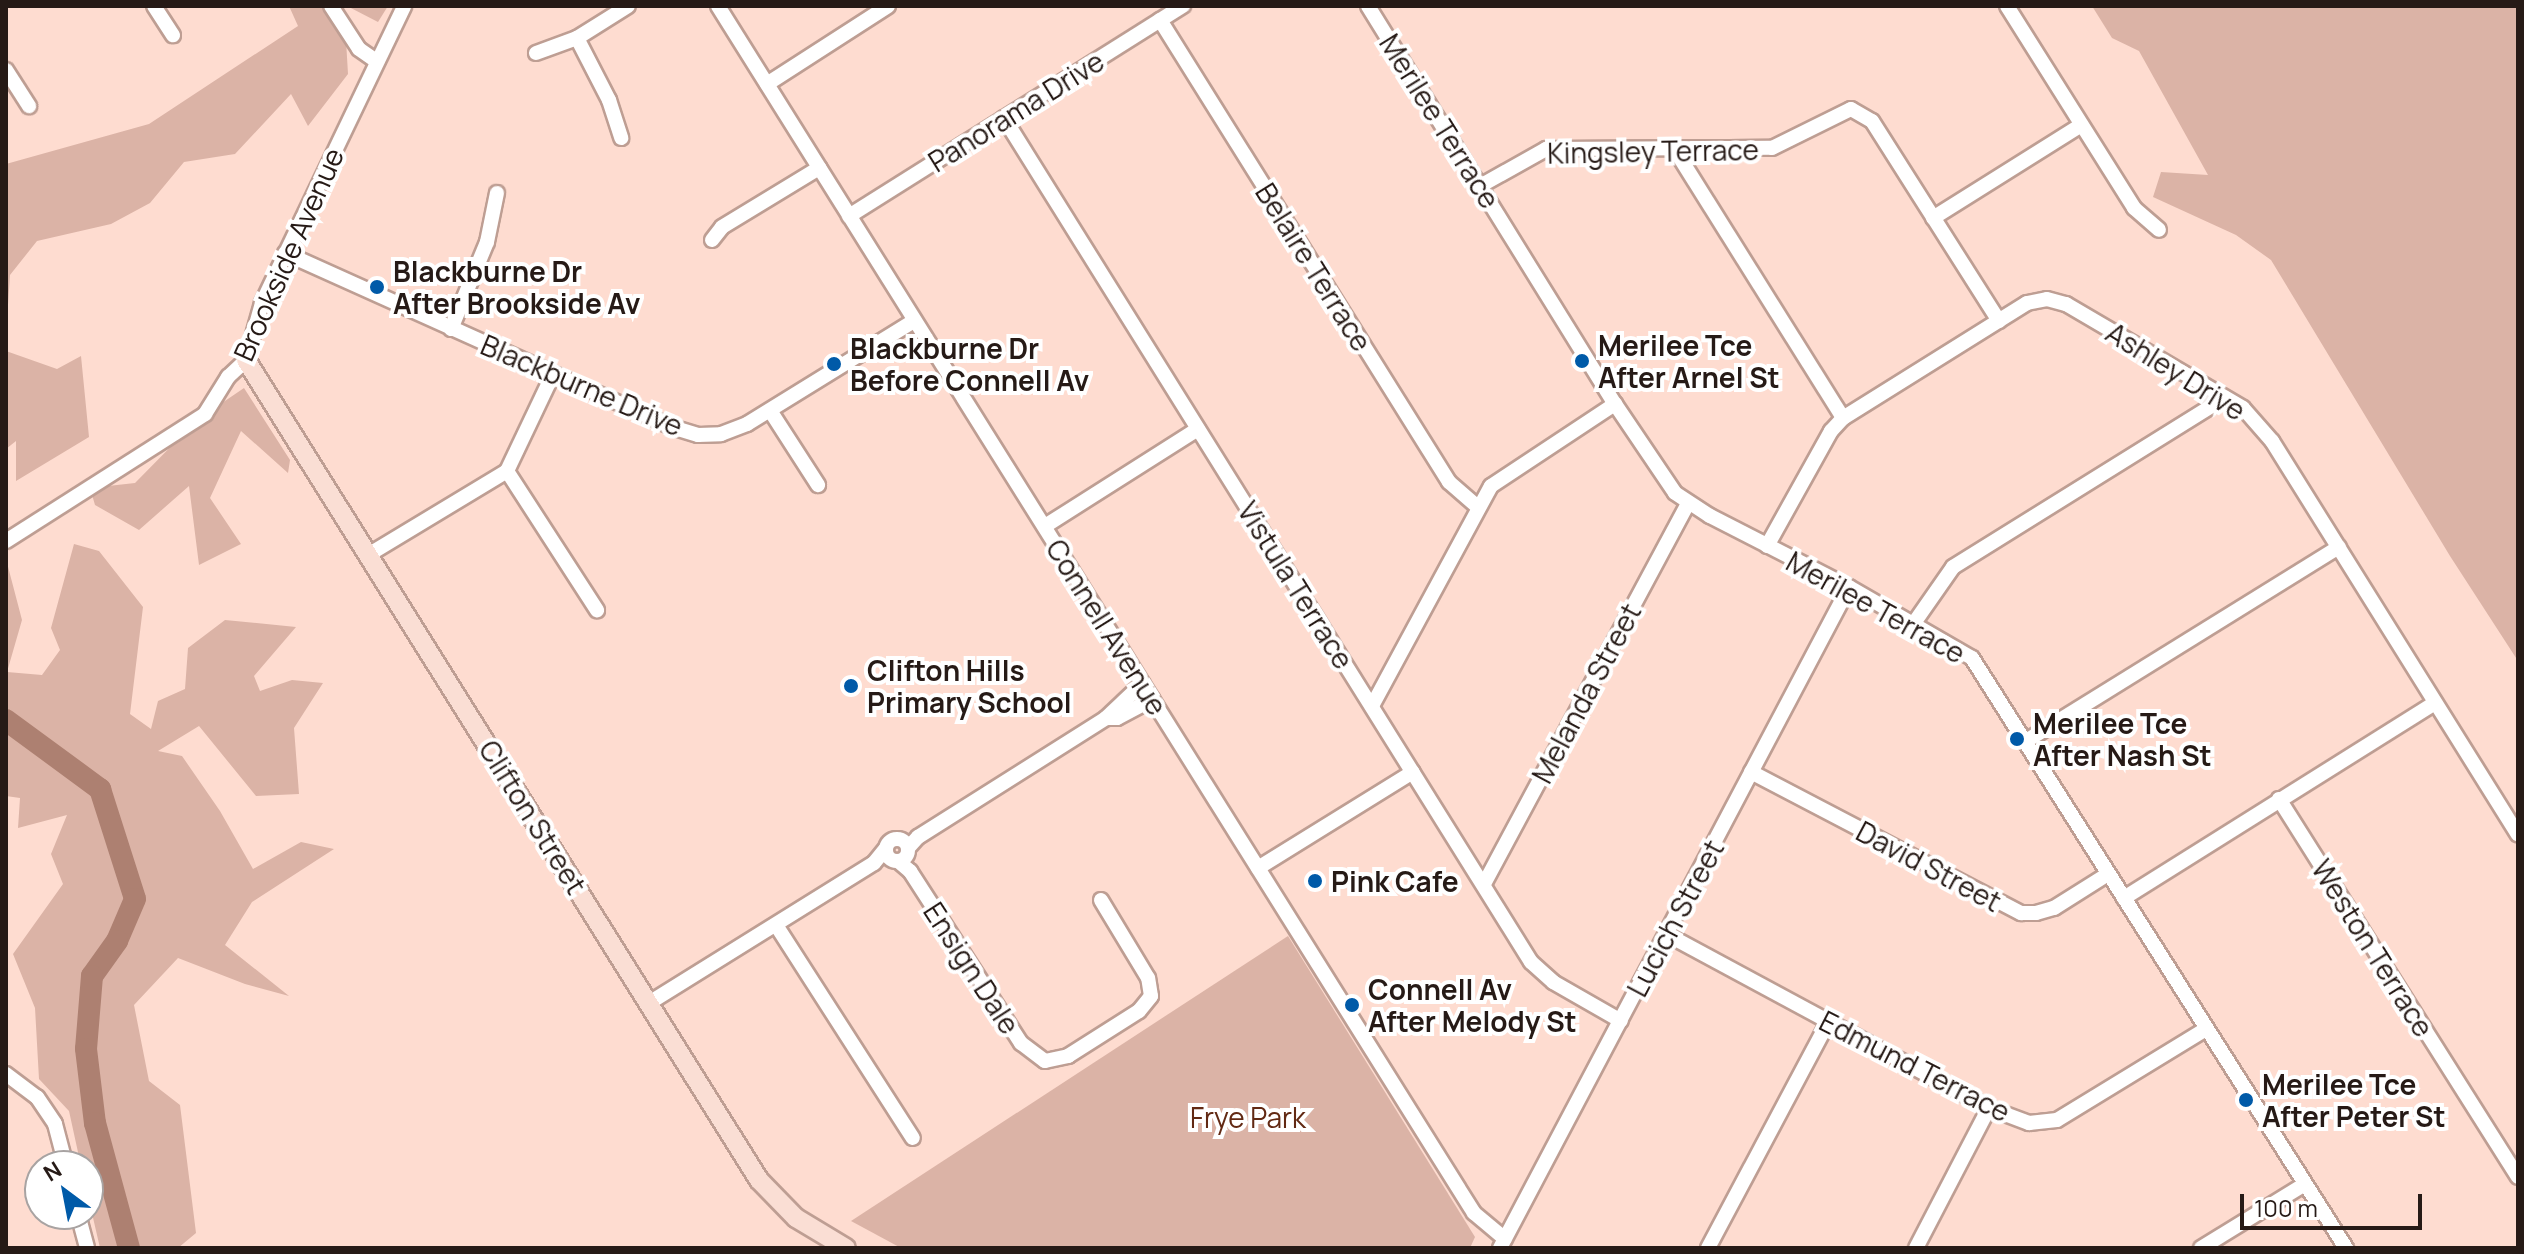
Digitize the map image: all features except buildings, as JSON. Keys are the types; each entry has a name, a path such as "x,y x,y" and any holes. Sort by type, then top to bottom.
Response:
{"main road":[{"name":"Clifton Street","path":"246,360 759,1180 796,1218 846,1248"}],"street":[{"path":"154,6 173,35"},
{"path":"331,6 356,45 376,61"},
{"name":"Brookside Avenue","path":"6,541 205,414 228,377 246,360 253,327 285,253 404,6"},
{"path":"536,53 577,38 628,6"},
{"name":"Connell Avenue","path":"718,6 1474,1213 1502,1243"},
{"path":"767,84 888,6"},
{"name":"Panorama Drive","path":"849,216 1183,6"},
{"name":"Merilee Terrace","path":"1368,6 1670,488 1688,503 1849,587 1972,658 2346,1248"},
{"path":"2007,6 2134,208 2159,230"},
{"name":"Belaire Terrace","path":"1160,20 1449,482 1477,506"},
{"path":"577,38 609,100 621,138"},
{"path":"6,70 29,106"},
{"name":"Kingsley Terrace","path":"1480,186 1546,149 1772,148 1851,109 1872,121 1999,321"},
{"name":"Vistula Terrace","path":"1004,118 1531,962 1553,982 1621,1021"},
{"path":"1933,218 2081,125"},
{"path":"1675,150 1843,418"},
{"path":"712,240 722,227 819,168"},
{"path":"451,329 487,242 497,193"},
{"name":"Blackburne Drive","path":"285,253 553,374 698,435 721,434 771,412 914,321"},
{"name":"Ashley Drive","path":"1767,546 1831,431 1843,418 2027,303 2055,300 2243,408 2272,441 2518,834"},
{"path":"368,555 507,471 553,374"},
{"path":"1914,623 1953,567 2225,398"},
{"path":"1372,706 1477,506 1491,486 1510,469 1615,404"},
{"path":"771,412 818,485"},
{"path":"1045,526 1198,429"},
{"path":"507,471 597,610"},
{"name":"Melanda Street","path":"1484,884 1688,503"},
{"path":"2026,741 2339,547"},
{"name":"Lucich Street","path":"1502,1243 1849,587"},
{"path":"649,1003 874,863 902,850 1106,718 1112,709 1142,684"},
{"path":"1106,718 1117,718 1152,699"},
{"path":"2124,898 2435,703"},
{"path":"1258,868 1413,772"},
{"name":"David Street","path":"1751,772 2021,913 2054,908 2108,874"},
{"name":"Weston Terrace","path":"2279,799 2518,1177"},
{"name":"Ensign Dale","path":"902,850 910,871 1021,1043 1045,1061 1068,1056 1139,1011 1151,996 1148,978 1101,900"},
{"path":"776,925 913,1138"},
{"name":"Edmund Terrace","path":"1666,934 1989,1108 2029,1123 2057,1120 2206,1029"},
{"path":"1708,1248 1828,1022"},
{"path":"6,1074 37,1097 55,1124 62,1150"},
{"path":"1916,1248 1989,1108"},
{"path":"2201,1248 2305,1184"}],"green space":[{"path":"289,6 344,6 348,74 308,126 291,94 235,154 184,162 150,203 111,224 37,241 10,275 6,335 6,164 149,124 298,26"},
{"path":"347,6 388,6 378,22"},
{"path":"2092,6 2518,6 2518,661 2450,556 2271,260 2236,235 2153,197 2161,172 2208,175 2139,51 2112,38"},
{"path":"6,351 57,369 81,356 89,437 16,481 16,441 6,449"},
{"path":"244,388 290,460 288,473 241,431 210,498 241,544 199,565 189,486 139,530 95,505 90,488 135,483 197,420"},
{"path":"74,544 99,551 143,607 130,714 151,729 158,701 185,689 188,648 225,620 296,627 254,676 260,691 292,680 323,683 294,728 299,794 256,796 199,726 158,751 182,756 220,811 253,869 301,842 334,849 252,902 225,945 289,996 245,984 178,958 134,1005 149,1081 180,1105 196,1233 178,1248 100,1248 96,1230 104,1230 104,1150 78,1150 69,1111 39,1079 35,1008 13,954 63,884 51,854 67,815 18,828 20,798 6,796 6,559 22,620 7,672 42,675 60,650 51,628"},
{"name":"Frye Park","path":"1288,936 1475,1237 1470,1248 901,1248 851,1221"}],"waterway":[{"path":"6,720 100,789 135,899 117,941 92,976 86,1049 95,1123 129,1248"}],"place":[{"name":"Blackburne Dr After Brookside Av","path":"377,287"},
{"name":"Merilee Tce After Arnel St","path":"1582,361"},
{"name":"Blackburne Dr Before Connell Av","path":"834,364"},
{"name":"Clifton Hills Primary School","path":"851,686"},
{"name":"Merilee Tce After Nash St","path":"2017,739"},
{"name":"Pink Cafe","path":"1315,881"},
{"name":"Connell Av After Melody St","path":"1352,1005"},
{"name":"Merilee Tce After Peter St","path":"2246,1100"}]}
